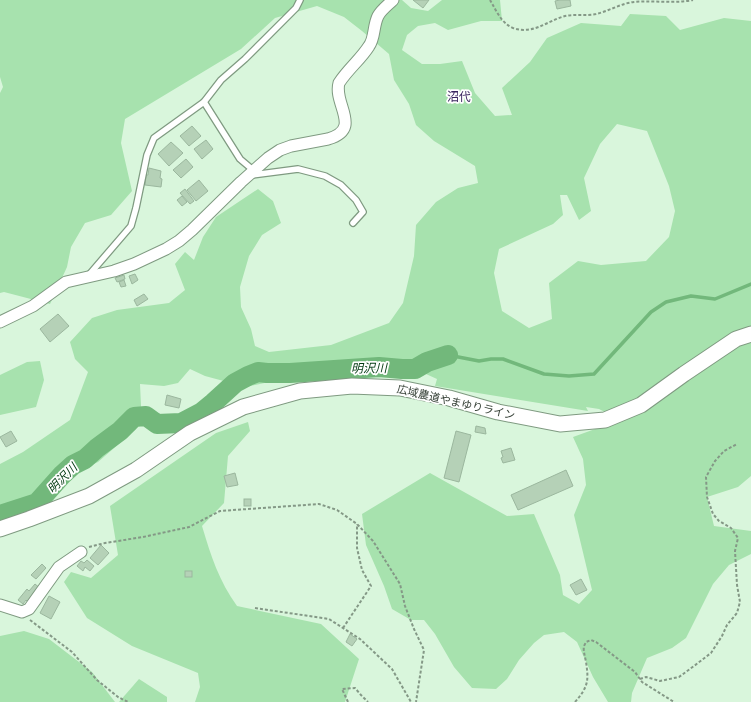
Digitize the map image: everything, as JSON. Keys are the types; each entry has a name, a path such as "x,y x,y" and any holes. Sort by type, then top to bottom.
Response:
{"street":[{"path":"0,322 32,306 66,282 134,264 166,249 179,241 192,230 250,173 268,158 286,148 334,137 343,131 346,122 338,94 339,82 369,47 378,16 393,0"},
{"name":"広域農道やまゆりライン","path":"0,529 29,520 89,496 136,470 190,433 243,407 300,391 352,386 400,388 449,398 498,412 560,424 605,420 641,405 736,339 751,334"},
{"path":"0,605 22,612 29,609 59,567 81,552"}],"lane":[{"path":"88,276 131,226 147,155 154,138 204,102 221,80 245,59 296,8 300,0"},
{"path":"204,102 250,173 298,169 325,176 341,185 356,200 362,212 353,223"}],"path":[{"path":"490,0 502,21 513,28 521,29 537,28 568,15 595,14 635,2 680,2 692,0"},
{"path":"640,679 646,677 660,681 679,677 711,653 727,625 737,613 740,602 737,585 735,551 738,538 731,528 719,521 713,514 706,490 706,477 715,461 724,451 737,444"},
{"path":"81,552 94,545 143,537 189,527 220,511 318,504 337,510 357,524 373,541 400,584 405,606 424,650 416,702"},
{"path":"343,628 371,586 362,570 357,548 357,524"},
{"path":"255,608 329,619 360,639 392,668 411,702"},
{"path":"22,612 37,626 72,652 97,680 118,697 128,702"},
{"path":"575,702 584,692 587,682 587,668 583,649 584,643 588,640 593,640 596,642 635,672 642,682 674,702"},
{"path":"348,702 342,689 355,688 368,702"}],"green space":[{"path":"0,0 402,0 411,8 428,11 442,0 500,0 502,21 481,21 448,30 435,23 418,26 407,35 402,50 422,64 440,64 462,61 475,93 495,116 512,115 502,88 530,62 547,38 581,23 621,26 630,14 666,16 680,30 724,18 751,21 751,476 738,487 707,497 714,526 751,531 751,554 729,565 713,584 686,638 672,648 647,658 632,693 631,702 608,702 593,677 577,642 564,632 544,635 534,643 519,660 507,679 496,689 472,688 454,667 435,634 424,620 411,620 392,609 384,586 366,545 362,514 430,473 507,516 534,514 560,575 563,595 579,604 592,590 574,515 586,485 583,459 573,437 620,420 599,409 586,407 588,411 435,386 437,379 415,369 387,377 283,379 246,387 205,376 190,369 178,383 164,386 140,384 141,406 136,429 98,462 71,475 38,508 0,521 0,464 23,452 70,420 88,372 75,359 70,342 92,318 117,310 169,303 185,290 175,264 185,252 194,260 203,237 216,217 258,189 273,201 281,223 262,235 249,256 240,287 241,307 251,329 255,346 269,352 331,345 389,323 403,303 414,256 416,225 436,202 458,188 478,183 475,166 434,141 416,125 409,104 394,80 389,54 344,17 317,6 275,18 241,49 125,119 121,143 132,191 111,215 85,223 71,247 67,267 50,304 4,292 0,293 0,93 3,87 0,77","holes":["617,124 647,131 669,186 675,211 669,237 646,261 601,265 578,261 549,283 552,319 529,328 502,311 494,273 499,249 553,224 563,215 560,195 567,195 579,220 591,211 584,178 600,144"]},
{"path":"40,361 44,380 36,407 0,415 0,375 27,362"},
{"path":"248,422 250,431 228,456 224,503 202,526 212,558 220,578 237,606 321,624 359,659 345,702 195,702 200,687 198,673 132,646 87,618 64,582 71,572 91,578 118,555 110,506 216,433"},
{"path":"24,631 49,639 92,672 115,702 0,702 0,636"},
{"path":"139,679 167,697 167,702 119,702"}],"building":[{"path":"413,0 429,0 423,8"},
{"path":"570,0 571,6 557,9 555,1"},
{"path":"192,126 201,136 189,146 180,136"},
{"path":"206,140 213,149 202,159 194,149"},
{"path":"171,142 183,153 169,166 158,154"},
{"path":"186,159 193,167 181,178 173,170"},
{"path":"149,168 161,171 161,187 145,185 146,175 148,175"},
{"path":"199,180 208,191 196,201 187,190"},
{"path":"185,189 194,201 190,204 180,193"},
{"path":"182,196 187,202 182,206 177,200"},
{"path":"135,274 138,280 132,284 129,276"},
{"path":"124,275 125,279 117,282 115,278"},
{"path":"124,280 126,286 121,287 119,282"},
{"path":"144,294 148,299 137,306 134,300"},
{"path":"58,314 69,326 50,342 40,329"},
{"path":"167,395 181,399 179,408 165,405"},
{"path":"476,426 485,428 486,434 475,432"},
{"path":"11,431 17,441 6,447 0,437"},
{"path":"456,431 471,435 459,482 444,478"},
{"path":"511,448 515,460 503,463 501,451"},
{"path":"566,470 573,486 518,510 511,495"},
{"path":"235,473 238,485 227,487 224,476"},
{"path":"244,499 251,499 251,506 244,506"},
{"path":"101,545 109,553 98,565 90,558"},
{"path":"87,560 94,566 90,571 85,567 83,571 77,566 81,561 84,563"},
{"path":"42,564 46,568 36,579 31,575"},
{"path":"185,571 192,571 192,577 185,577"},
{"path":"581,579 587,590 576,595 570,585"},
{"path":"35,584 41,589 29,603 26,600 23,604 18,600 27,589 29,591"},
{"path":"49,596 60,602 51,619 40,613"},
{"path":"350,634 357,639 352,646 346,642"}],"waterway":[{"name":"明沢川","path":"448,355 479,361 503,359 544,374 569,376 594,374 651,312 666,302 691,296 715,299 751,284"},
{"name":"明沢川","path":"0,515 37,503 73,465 85,459 120,431 134,417 146,416 157,424 181,423 202,412 235,383 258,372 290,373 379,367 415,369 427,362 448,355"}],"district":[{"name":"沼代","path":"459,96"}]}
